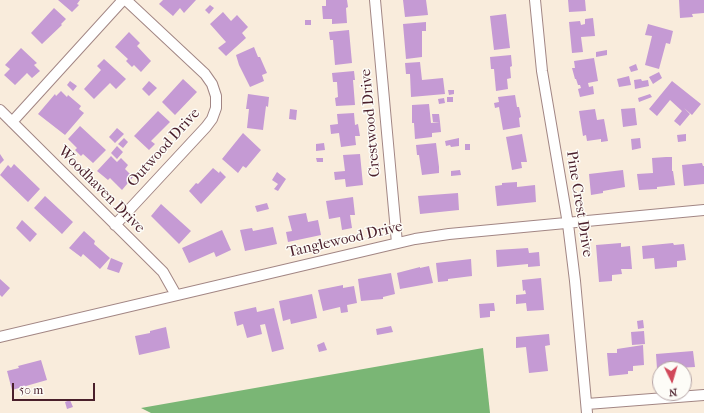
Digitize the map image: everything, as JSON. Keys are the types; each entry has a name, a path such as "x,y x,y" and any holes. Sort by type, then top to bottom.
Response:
{"street":[{"path":"12,122 123,0"},
{"name":"Outwood Drive","path":"115,225 206,127 212,119 216,108 216,96 212,84 205,74 126,0"},
{"name":"Crestwood Drive","path":"375,0 397,243"},
{"name":"Pine Crest Drive","path":"535,0 542,71 568,224 587,409"},
{"name":"Woodhaven Drive","path":"0,110 163,272 176,295"},
{"name":"Tanglewood Drive","path":"0,337 397,243 449,234 704,210"},
{"path":"587,409 704,395"}],"green space":[{"path":"483,348 490,413 151,413 141,408"}],"building":[{"path":"58,0 80,0 77,4 79,5 72,12"},
{"path":"163,0 196,0 184,13 180,8 173,16 159,4"},
{"path":"326,0 347,0 347,23 332,24 332,19 323,19 322,6 326,6"},
{"path":"403,0 426,0 428,15 405,17"},
{"path":"568,0 585,0 586,11 569,12"},
{"path":"679,0 704,0 704,13 692,14 693,17 680,18"},
{"path":"210,5 214,8 209,14 205,10"},
{"path":"54,8 66,19 61,24 62,25 42,44 31,33"},
{"path":"223,12 231,21 237,15 248,27 242,33 246,38 226,56 218,48 226,42 210,24"},
{"path":"506,14 510,48 494,50 490,16"},
{"path":"593,18 595,36 581,37 583,52 572,53 569,22 580,21 581,25 585,24 585,19"},
{"path":"305,20 311,20 311,25 305,25"},
{"path":"426,22 426,31 422,31 422,57 406,59 403,24"},
{"path":"648,24 673,31 670,44 666,43 659,69 645,65 652,36 645,35"},
{"path":"349,30 352,63 335,65 333,40 330,40 329,32"},
{"path":"129,32 140,43 137,46 151,61 141,72 134,65 132,67 126,61 128,59 115,47"},
{"path":"254,47 267,73 262,75 264,81 250,87 239,65 236,55"},
{"path":"21,48 37,63 34,65 40,71 32,78 27,73 15,85 4,75 10,69 5,65"},
{"path":"607,50 607,55 596,57 596,52"},
{"path":"511,55 511,78 507,79 508,89 496,91 494,69 491,69 490,57"},
{"path":"594,58 598,81 588,83 589,87 593,86 594,94 580,97 578,89 581,88 575,79 572,68 575,68 574,61"},
{"path":"104,59 126,79 116,89 110,83 94,99 84,89 101,70 97,66"},
{"path":"420,62 422,80 443,78 445,94 411,97 410,74 406,74 405,63"},
{"path":"636,64 638,70 631,72 629,67"},
{"path":"354,71 355,80 353,80 355,105 336,106 335,98 338,97 337,82 333,82 332,73"},
{"path":"659,72 662,78 653,84 649,77"},
{"path":"629,76 631,85 619,87 617,79"},
{"path":"183,79 197,92 175,115 162,102"},
{"path":"641,79 642,81 648,80 649,86 635,89 634,80"},
{"path":"70,81 77,86 73,91 67,85"},
{"path":"149,81 157,88 149,96 142,89"},
{"path":"672,81 701,104 692,115 684,108 690,114 680,126 674,121 682,111 670,100 657,116 649,109"},
{"path":"448,90 454,90 454,94 449,95"},
{"path":"61,91 81,106 79,109 84,113 65,135 38,114 55,94 56,96"},
{"path":"248,94 269,97 268,107 266,106 263,130 247,128 249,109 246,109"},
{"path":"650,94 652,97 639,102 638,98"},
{"path":"515,95 517,107 519,107 521,117 519,118 520,127 503,130 499,107 495,108 494,103 499,102 498,97"},
{"path":"447,97 453,97 453,102 447,102"},
{"path":"444,98 445,103 439,104 438,99"},
{"path":"429,104 431,123 440,122 441,132 432,133 432,137 415,139 414,123 412,123 412,105"},
{"path":"635,108 637,125 623,127 621,109"},
{"path":"290,109 297,110 296,120 289,119"},
{"path":"595,109 597,120 604,119 608,141 601,142 601,139 587,141 586,135 583,136 579,111"},
{"path":"158,111 170,122 151,141 155,144 149,150 134,136"},
{"path":"354,113 355,125 358,124 360,136 355,136 356,145 341,147 339,133 331,134 330,125 338,124 337,114"},
{"path":"432,114 439,114 440,122 433,122"},
{"path":"80,126 106,150 93,163 83,154 81,156 75,150 77,148 68,139"},
{"path":"117,128 124,134 115,143 109,137"},
{"path":"243,133 261,150 246,168 243,166 238,173 222,159"},
{"path":"522,134 527,162 521,162 522,168 512,170 506,137"},
{"path":"686,134 686,141 678,142 677,135"},
{"path":"124,138 128,142 123,148 118,144"},
{"path":"459,138 459,146 446,146 445,141"},
{"path":"640,138 641,148 632,150 631,139"},
{"path":"324,143 325,150 316,151 316,144"},
{"path":"436,143 439,173 422,175 416,145"},
{"path":"465,144 470,144 470,150 465,150"},
{"path":"117,146 123,152 117,159 111,153"},
{"path":"0,154 4,160 0,164"},
{"path":"360,154 363,185 346,187 345,179 335,180 334,172 345,171 343,155"},
{"path":"111,156 117,162 121,158 128,165 125,169 133,177 122,190 110,178 108,180 97,171"},
{"path":"672,157 672,171 675,185 657,187 657,189 639,190 637,174 653,173 652,158"},
{"path":"316,158 323,158 323,162 317,162"},
{"path":"702,163 704,166 704,184 684,186 682,165"},
{"path":"14,164 40,189 28,202 0,175 8,165 11,168"},
{"path":"213,168 219,173 220,171 226,177 201,204 189,191"},
{"path":"460,170 461,175 451,176 451,171"},
{"path":"623,170 625,187 591,195 589,174"},
{"path":"277,172 286,179 278,191 274,189 278,184 272,180"},
{"path":"517,182 517,187 535,185 536,202 497,206 495,186 502,185 502,183"},
{"path":"458,193 459,210 420,214 418,196"},
{"path":"45,196 73,222 62,234 34,208"},
{"path":"353,197 355,215 350,215 352,228 342,230 340,217 329,219 326,201"},
{"path":"267,203 269,209 257,212 255,206"},
{"path":"161,204 191,231 179,244 151,216"},
{"path":"306,213 308,222 318,220 321,235 288,242 286,232 292,231 288,216"},
{"path":"22,220 37,234 30,242 16,228"},
{"path":"273,227 277,244 245,251 240,230 252,228 253,231"},
{"path":"222,230 231,250 216,257 214,252 189,263 182,248"},
{"path":"84,231 95,241 94,244 110,258 100,269 83,254 81,257 69,248"},
{"path":"621,243 621,247 630,246 632,269 621,269 622,274 612,275 612,281 599,282 596,245"},
{"path":"673,243 674,245 684,244 686,260 677,261 677,267 655,269 654,258 643,259 642,246"},
{"path":"528,248 529,253 539,252 540,266 528,267 528,264 497,267 496,250"},
{"path":"111,258 123,263 119,273 107,269"},
{"path":"471,259 472,276 448,279 448,281 438,282 436,263"},
{"path":"429,266 433,283 400,289 397,273"},
{"path":"391,273 395,294 383,297 383,299 361,301 358,279"},
{"path":"541,278 544,310 527,311 526,303 516,304 516,295 526,294 525,290 523,291 522,280"},
{"path":"0,279 10,288 2,297 0,295"},
{"path":"343,285 343,288 354,286 357,303 347,305 348,312 341,313 340,307 323,311 318,290"},
{"path":"312,294 317,318 291,324 290,319 283,321 279,301"},
{"path":"494,303 495,311 490,311 490,317 480,318 479,304"},
{"path":"256,307 257,312 274,308 284,349 272,352 265,324 260,325 262,334 247,338 243,324 237,326 234,312"},
{"path":"643,320 644,328 638,329 637,321"},
{"path":"391,326 393,332 377,335 376,329"},
{"path":"166,327 170,348 139,355 135,336 150,333 150,331"},
{"path":"644,331 645,344 632,345 631,332"},
{"path":"549,334 550,345 545,346 548,371 529,373 526,347 516,348 516,337"},
{"path":"324,342 327,350 319,352 317,345"},
{"path":"643,345 644,365 633,366 633,371 628,371 628,374 609,376 607,353 617,353 617,349"},
{"path":"693,351 695,367 692,367 692,361 656,361 656,354"},
{"path":"41,360 47,380 12,390 7,371 19,368 18,366"},
{"path":"70,400 73,407 67,409 65,402"}]}
